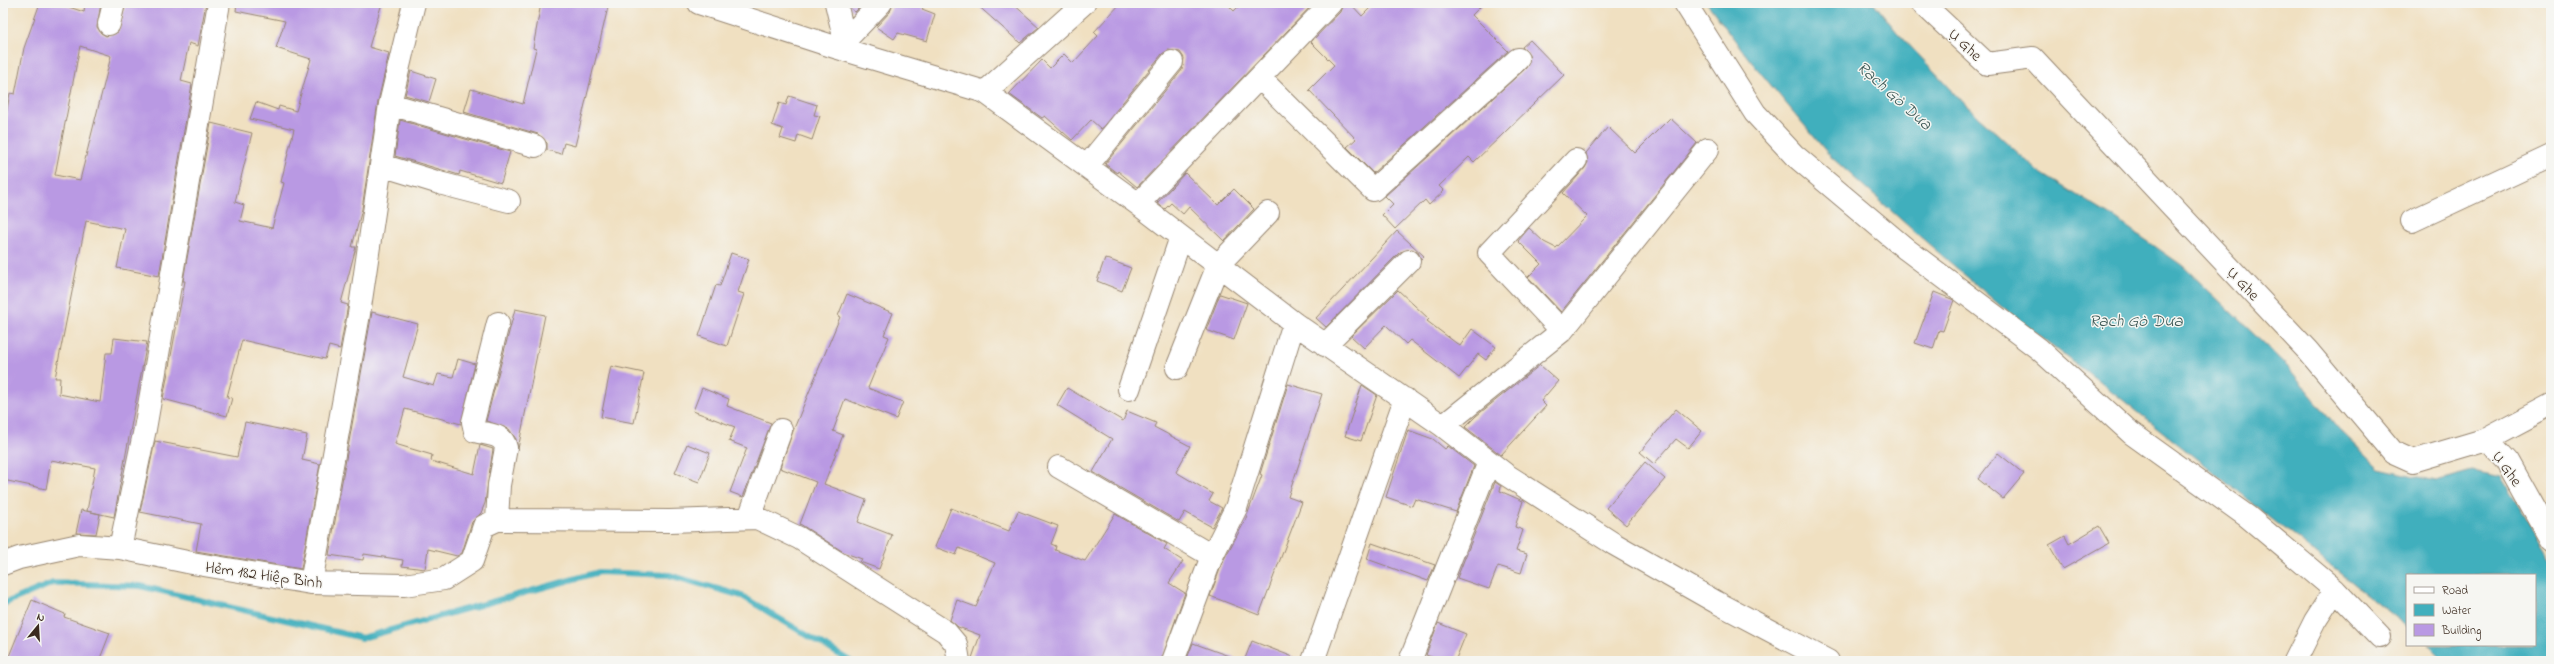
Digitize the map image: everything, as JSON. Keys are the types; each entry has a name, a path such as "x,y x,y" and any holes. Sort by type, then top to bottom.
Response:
{"street":[{"path":"109,24 114,3"},
{"path":"120,548 145,429 219,3"},
{"path":"311,583 359,314 390,104 414,3"},
{"path":"700,3 841,45 985,92 1138,204 1294,323 1443,426 1489,462 1614,544 1716,602 1828,661"},
{"path":"836,3 841,45"},
{"path":"841,45 881,3"},
{"path":"985,92 1084,3"},
{"path":"1138,204 1331,3"},
{"path":"1685,3 1755,113 1794,155 1906,249 2039,349 2131,433 2248,517 2335,590 2380,637"},
{"name":"Ụ Ghe","path":"1922,3 1987,64 2034,58 2308,351 2393,452 2413,461 2487,439 2507,461 2551,540"},
{"path":"1260,78 1373,190 1518,59"},
{"path":"1087,166 1172,62"},
{"path":"390,104 535,146"},
{"path":"1443,426 1562,331 1708,149"},
{"path":"2412,221 2551,156"},
{"path":"1562,331 1489,253 1576,160"},
{"path":"381,165 443,184 509,201"},
{"path":"1177,368 1218,265 1268,213"},
{"path":"1129,389 1181,237"},
{"path":"1325,345 1409,261"},
{"path":"498,323 473,422 475,431 498,436 505,443 506,448 499,485 497,520 670,521 749,518 771,523 799,538 946,632 956,644 959,661"},
{"path":"1173,661 1212,556 1236,508 1294,323"},
{"path":"1313,661 1405,399"},
{"path":"2487,439 2551,405"},
{"path":"749,518 781,430"},
{"path":"1410,661 1489,462"},
{"path":"1059,467 1212,556"},
{"name":"Hẻm 182 Hiệp Bình","path":"3,564 19,558 79,545 120,548 192,564 311,583 404,585 444,578 472,561 484,526 497,520"},
{"path":"2295,661 2315,621 2335,590"}],"water":[{"name":"Rạch Gò Dưa","path":"1707,3 1874,3 1896,31 1966,105 2039,172 2116,219 2183,266 2287,366 2338,428 2379,468 2436,481 2472,471 2501,477 2551,557 2551,661 2445,661 2430,646 2536,646 2536,574 2406,574 2406,626 2099,381 2010,314 1917,234 1830,156 1749,59"}],"building":[{"path":"40,3 57,3 84,12 85,3 101,3 97,27 101,33 106,36 118,32 126,3 206,3 198,46 189,43 181,81 192,84 159,276 117,268 125,229 86,221 55,378 60,378 59,394 100,402 106,353 112,353 114,338 147,342 114,517 87,511 95,468 51,460 46,489 3,480 3,131 10,93 15,94 24,48","holes":["80,46 111,56 80,180 55,175"]},
{"path":"237,3 382,3 369,47 389,53 378,102 362,209 352,247 356,247 341,303 348,305 340,349 329,346 325,359 242,340 227,397 232,398 227,416 163,399 185,281 183,281 211,123 252,133 235,202 244,205 240,221 272,228 284,183 281,182 294,129 250,119 256,102 278,110 279,106 296,111 311,59 276,48 285,21 236,11"},
{"path":"541,3 609,3 575,146 564,143 561,154 547,150 547,143 538,134 464,112 471,89 523,104 536,49 533,48"},
{"path":"849,3 864,3 855,12 850,8"},
{"path":"893,3 927,3 922,9 935,14 927,41 898,33 894,39 876,27 890,12"},
{"path":"975,3 1012,3 1039,27 1020,43"},
{"path":"1121,3 1226,3 1234,11 1242,3 1314,3 1137,187 1118,171 1117,173 1105,164 1182,70 1184,58 1180,52 1168,50 1162,54 1101,129 1091,120 1072,140 1045,116 1042,118 1009,94 1042,60 1050,68 1064,54 1073,63 1098,36 1094,32"},
{"path":"1343,3 1350,3 1362,16 1375,3 1484,3 1472,15 1508,51 1373,173 1347,147 1356,139 1309,90 1334,65 1311,42 1340,12"},
{"path":"1530,40 1564,75 1474,162 1469,157 1439,186 1444,191 1429,205 1425,200 1395,229 1382,215 1393,204 1385,196 1526,68 1530,57 1522,47"},
{"path":"411,71 436,79 429,102 405,95"},
{"path":"789,96 817,105 814,115 820,116 812,140 798,135 796,143 780,138 783,129 772,125 779,103 786,105"},
{"path":"1670,118 1697,143 1561,312 1528,277 1541,264 1518,241 1529,228 1544,242 1556,248 1587,216 1563,193 1585,168 1588,162 1586,153 1608,127 1635,153"},
{"path":"400,120 510,152 501,183 460,171 459,175 395,156"},
{"path":"1185,173 1218,205 1234,189 1254,209 1224,241 1189,207 1183,214 1171,203 1165,209 1157,203"},
{"path":"1397,231 1424,256 1421,259 1418,252 1412,249 1400,252 1326,327 1316,318"},
{"path":"731,253 749,259 738,292 744,294 727,346 699,336 716,285 720,286"},
{"path":"1105,258 1131,268 1122,291 1097,281"},
{"path":"1398,290 1429,319 1427,321 1460,346 1472,329 1496,347 1486,360 1478,354 1459,378 1410,340 1406,344 1386,325 1364,348 1351,336"},
{"path":"1934,292 1954,300 1943,331 1939,330 1933,349 1915,343"},
{"path":"847,294 893,313 884,335 889,337 868,388 903,402 896,419 845,399 833,431 843,435 824,484 866,500 858,522 892,535 879,569 860,562 862,559 845,553 800,524 816,482 780,468 793,431 840,317 838,316"},
{"path":"1220,294 1247,303 1234,340 1206,330"},
{"path":"515,309 545,315 518,449 516,439 509,429 486,421"},
{"path":"372,312 418,324 403,377 434,386 438,374 453,377 458,359 475,364 461,424 405,409 395,444 432,455 431,461 474,474 480,445 493,449 485,503 481,513 472,522 462,553 457,556 428,549 425,569 402,566 403,560 364,554 363,560 329,555"},
{"path":"1540,365 1558,381 1541,401 1546,406 1501,455 1465,427 1476,416"},
{"path":"611,366 644,373 634,423 601,417"},
{"path":"1288,384 1322,394 1288,497 1302,502 1259,615 1210,596 1223,561 1245,521 1262,475 1260,474"},
{"path":"1362,385 1377,395 1361,441 1345,436"},
{"path":"702,388 729,399 727,406 771,423 743,497 730,492 747,448 729,441 735,427 693,411"},
{"path":"1067,388 1123,421 1127,411 1156,423 1154,427 1190,446 1176,472 1213,494 1209,501 1222,508 1212,527 1185,512 1179,522 1093,472 1112,439 1057,405"},
{"path":"1676,409 1702,431 1688,448 1676,439 1654,464 1640,452"},
{"path":"245,422 307,435 302,460 320,464 301,569 196,551 201,524 140,512 155,441 237,457"},
{"path":"1408,430 1433,439 1445,449 1448,446 1474,466 1456,512 1415,499 1412,506 1386,497"},
{"path":"687,444 710,453 699,482 675,473"},
{"path":"1998,453 2024,474 2003,499 1978,479"},
{"path":"1645,462 1665,479 1626,525 1606,508"},
{"path":"1495,482 1501,486 1500,491 1523,501 1515,527 1523,530 1516,551 1527,554 1521,573 1498,566 1489,589 1457,578"},
{"path":"951,508 1009,531 1018,511 1058,526 1051,544 1056,546 1055,550 1085,561 1115,514 1167,544 1164,549 1183,561 1169,583 1185,593 1161,661 971,661 980,635 958,627 950,620 957,600 976,607 995,563 959,548 956,555 935,547"},
{"path":"81,510 100,514 96,534 76,533"},
{"path":"2099,526 2109,543 2063,569 2049,545 2065,536 2069,544"},
{"path":"1372,543 1435,565 1428,581 1367,559"},
{"path":"32,600 65,614 64,617 110,633 99,661 7,661"},
{"path":"1438,623 1466,634 1455,661 1442,661 1426,655"},
{"path":"1252,641 1301,660 1244,661"},
{"path":"1193,643 1237,659 1236,661 1186,661"}],"waterway":[{"path":"3,604 53,583 140,586 362,638 599,572 669,575 742,596 850,661"}]}
